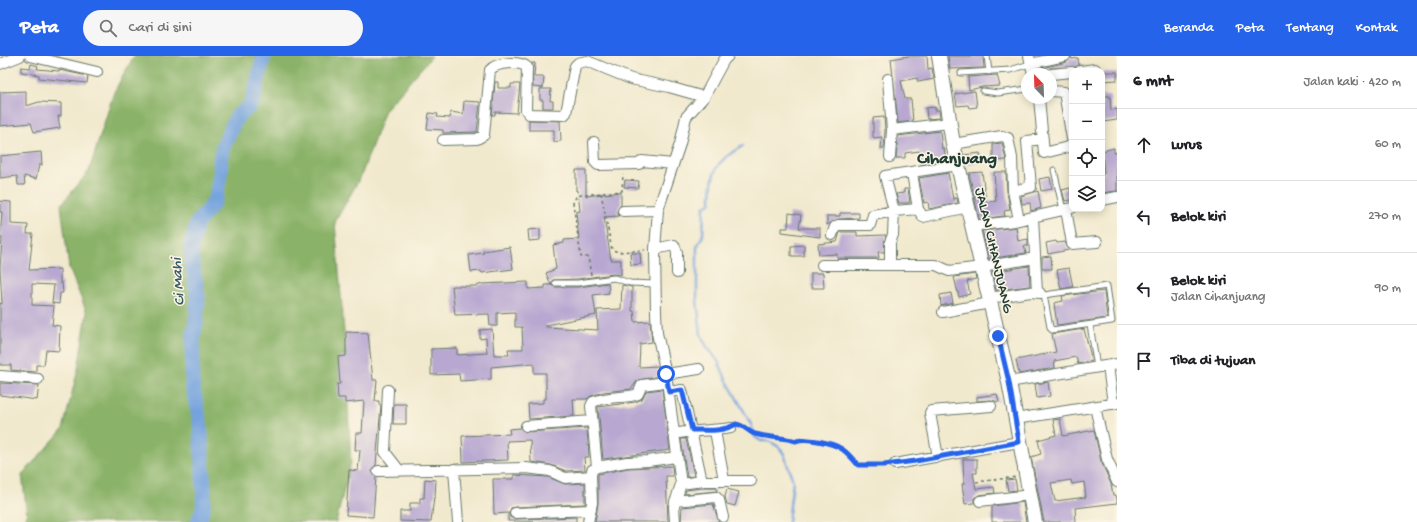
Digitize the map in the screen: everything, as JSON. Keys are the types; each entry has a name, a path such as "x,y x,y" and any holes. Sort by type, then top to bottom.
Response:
{"main road":[{"name":"JALAN CIHANJUANG","path":"939,56 953,144 1009,382 1019,442 1036,522"}],"street":[{"path":"0,64 20,56"},
{"path":"30,56 97,72"},
{"path":"675,522 674,506 681,484 676,457 667,383 657,333 655,250 658,210 686,117 704,97 724,60 728,56"},
{"path":"1030,65 1065,56"},
{"path":"443,140 477,139 484,134 490,70 495,65 500,64 522,64 527,67 526,110 529,114 561,116 566,113 575,66 582,61 587,61 631,79 669,87 704,97"},
{"path":"1057,73 1069,72"},
{"path":"888,79 892,130 890,157"},
{"path":"1057,92 1064,92 1069,121"},
{"path":"1040,104 1044,153 1069,147"},
{"path":"892,130 949,123"},
{"path":"953,144 1002,136 1007,137 1012,158 1013,191 1019,220"},
{"path":"1013,191 1031,187 1026,140 1043,139"},
{"path":"594,142 595,162 598,165 639,164 642,161 673,164"},
{"path":"890,264 890,242 893,235 894,210 885,176 958,165"},
{"path":"912,173 918,209 923,217 968,207"},
{"path":"1105,199 1117,197"},
{"path":"832,236 835,226 838,225 870,225 874,214 894,210 918,209"},
{"path":"972,226 1019,220 1067,209 1072,244 1096,242"},
{"path":"624,211 658,210"},
{"path":"943,312 989,301 1041,293 1035,258 1033,216"},
{"path":"655,250 674,245 677,252 677,273"},
{"path":"822,265 936,265 949,271 982,268 1035,258"},
{"path":"1009,382 1112,365 1115,403 1015,419"},
{"path":"598,467 591,406 597,400 621,395 633,396 638,394 639,387 642,385 667,383 699,369"},
{"path":"0,376 38,380"},
{"path":"667,383 682,390 702,481"},
{"path":"388,390 386,452 399,470"},
{"path":"938,457 931,411 990,406"},
{"path":"1095,407 1107,459 1117,482"},
{"path":"526,426 592,420"},
{"path":"673,434 692,430 714,431 731,428"},
{"path":"714,431 724,480"},
{"path":"894,464 1019,442"},
{"path":"588,522 591,510 592,470 598,467 627,462 676,457"},
{"path":"378,471 534,468 550,470 564,478 591,476"},
{"path":"454,469 458,522"},
{"path":"681,484 702,481 751,480"},
{"path":"980,501 1030,495"},
{"path":"675,501 716,497 719,500 723,517"},
{"path":"515,513 591,510"}],"lane":[{"path":"987,56 989,72"},
{"path":"961,72 1010,70 1030,65"},
{"path":"983,91 998,93 1021,90"},
{"path":"1054,170 1067,209"},
{"path":"555,283 578,283 614,278 630,283 655,284"},
{"path":"1107,286 1112,321 1050,329 1041,293 1107,286"},
{"path":"1090,324 1097,367"}],"path":[{"path":"592,279 588,257 581,257 573,203 576,197 622,191 624,164"},
{"path":"601,193 612,250 620,252 655,250"},
{"path":"731,428 736,424 753,434 796,441 801,439 820,442 842,449 858,465 866,466 894,464"},
{"path":"976,482 1026,475"}],"green space":[{"path":"134,56 432,56 385,110 361,176 335,222 344,332 351,462 336,522 24,522 27,514 22,475 63,429 78,369 87,313 69,268 61,205 89,171 114,92"}],"building":[{"path":"909,56 927,56 928,69 932,68 934,79 918,82 917,78 901,81 905,99 911,99 913,121 898,123 891,59"},
{"path":"948,56 983,56 984,68 950,69"},
{"path":"1071,56 1072,59 1078,58 1079,65 1075,67 1042,68 1067,62"},
{"path":"532,63 535,63 534,77 544,77 543,88 533,87"},
{"path":"31,64 38,66 37,69 59,70 88,76 87,83 39,78 39,75 21,72 21,67 30,68"},
{"path":"1105,72 1117,72 1117,80 1105,81"},
{"path":"997,75 1000,86 982,87 969,90 968,77"},
{"path":"495,82 498,82 498,88 511,88 511,84 520,84 517,113 495,112 495,115 492,115"},
{"path":"540,89 551,89 550,101 553,101 553,108 543,108 543,100 540,100"},
{"path":"26,91 26,106 39,102 61,103 61,116 58,116 60,128 34,132 31,123 0,126 0,92"},
{"path":"975,91 977,107 969,108 968,105 957,106 955,94"},
{"path":"1105,96 1110,96 1111,110 1117,109 1117,120 1105,122"},
{"path":"464,101 480,102 477,132 443,133 443,130 427,129 429,113 438,114 437,117 450,118 451,112 463,114"},
{"path":"935,107 935,110 939,110 940,118 927,119 926,108"},
{"path":"884,117 884,149 881,149 882,137 874,138 873,136 873,118"},
{"path":"529,120 560,121 561,141 554,142 554,130 529,130"},
{"path":"940,131 942,149 944,148 946,160 921,164 919,151 905,153 905,158 896,158 898,136"},
{"path":"1002,143 1006,160 993,161 993,144"},
{"path":"1114,148 1114,153 1117,152 1117,191 1105,193 1105,150"},
{"path":"41,152 42,165 39,165 36,179 24,176 25,185 18,185 17,176 0,178 0,156"},
{"path":"980,153 981,162 967,164 964,155"},
{"path":"576,170 586,170 586,196 621,192 621,205 617,211 619,216 604,217 611,260 621,260 621,275 613,274 578,279 553,280 551,285 546,273 556,269 553,245 564,243 564,240 579,239 576,212 580,211 578,191 576,191"},
{"path":"982,172 986,202 996,201 994,172 1006,172 1010,210 1004,211 1005,216 979,219 969,173"},
{"path":"948,173 953,199 957,198 958,203 929,209 928,202 924,203 919,178"},
{"path":"1050,177 1052,189 1041,191 1039,179"},
{"path":"625,180 639,181 638,188 624,187"},
{"path":"1069,188 1069,200 1065,201 1062,190"},
{"path":"904,189 908,189 910,203 899,203 896,194 904,193"},
{"path":"1038,191 1041,208 1031,211 1030,203 1022,204 1021,196"},
{"path":"0,201 11,202 11,224 28,225 27,234 33,234 29,270 60,269 60,283 62,283 63,293 60,293 59,304 52,303 54,285 32,284 32,305 54,306 52,325 60,326 59,351 46,350 44,365 36,365 36,372 11,370 11,365 0,365 0,303 2,304 0,268 2,238 0,238 2,212 0,212"},
{"path":"789,213 801,215 799,228 820,228 820,237 782,232 782,228 788,228"},
{"path":"840,213 859,213 859,218 838,219 827,225 827,216 840,216"},
{"path":"1016,227 1018,241 1028,239 1028,246 1024,246 1026,253 989,259 982,231"},
{"path":"540,229 540,240 529,241 528,230"},
{"path":"840,232 857,232 857,236 886,235 884,252 878,252 879,258 837,258 837,254 819,255 818,244 837,242"},
{"path":"1056,241 1057,243 1065,242 1069,250 1048,254 1046,243"},
{"path":"804,245 804,256 791,256 791,246"},
{"path":"510,247 513,269 482,273 481,271 471,272 469,255 484,253 483,251"},
{"path":"630,253 640,253 641,264 631,265"},
{"path":"1051,256 1052,269 1042,269 1042,257"},
{"path":"1029,266 1030,286 996,290 992,272"},
{"path":"1069,268 1073,287 1061,289 1057,270"},
{"path":"811,273 823,273 824,288 811,288"},
{"path":"975,274 976,279 967,281 970,294 959,297 954,277"},
{"path":"528,282 528,289 545,288 545,285 555,287 578,287 608,283 609,293 593,295 596,315 546,325 546,327 598,330 597,310 621,309 622,285 632,287 632,311 634,311 635,322 650,321 652,342 640,344 639,367 658,366 660,376 638,380 631,389 603,392 587,399 573,399 574,416 529,419 528,404 543,403 543,399 546,399 546,373 534,373 534,363 491,367 491,379 460,381 459,374 431,375 431,349 457,348 457,355 487,353 486,338 480,339 480,330 492,329 494,355 509,355 508,349 523,349 522,327 515,327 515,312 497,313 497,326 490,326 489,314 455,315 452,286 476,286 482,284"},
{"path":"1104,291 1107,318 1057,325 1054,303 1063,301 1062,296"},
{"path":"951,293 953,303 941,306 940,295"},
{"path":"1084,329 1092,361 1078,364 1076,357 1054,361 1055,368 1019,374 1016,360 1056,352 1052,334"},
{"path":"346,332 368,333 373,380 377,380 375,401 379,401 379,405 381,405 376,465 372,471 376,477 373,517 346,515 349,470 358,471 360,450 355,450 356,433 362,433 364,401 345,403 345,398 338,398 337,384 340,384 338,357 346,356"},
{"path":"1048,382 1050,396 1037,398 1035,384"},
{"path":"0,383 39,385 37,400 0,395"},
{"path":"662,389 670,450 603,459 598,407 635,402 642,399 646,391"},
{"path":"997,394 999,402 991,400 977,401 977,397"},
{"path":"394,404 406,404 406,424 393,424"},
{"path":"1060,419 1063,436 1094,430 1101,461 1111,484 1113,495 1116,495 1117,503 1075,508 1076,522 1044,522 1031,457 1041,454 1038,440 1056,435 1053,420","holes":["1071,480 1072,484 1084,482 1086,497 1055,501 1051,483"]},
{"path":"520,428 526,432 587,428 589,457 584,457 585,470 566,471 551,465 531,462 530,440 507,441 508,460 463,462 462,436 510,434 509,429"},
{"path":"681,439 686,439 694,476 687,477"},
{"path":"963,459 977,459 977,473 973,473 976,489 994,487 995,493 979,495 974,498 974,503 965,504 962,484 964,484"},
{"path":"672,466 673,476 666,476 668,522 595,522 598,503 598,474 628,468"},
{"path":"514,475 548,477 565,484 585,483 585,504 515,507 511,508 509,513 510,517 515,519 576,517 576,522 508,521 508,513 494,514 493,479 514,479"},
{"path":"425,479 436,480 431,522 400,521 400,511 410,511 410,503 420,503 420,498 424,498"},
{"path":"1015,479 1017,490 1008,491 1006,480"},
{"path":"717,488 717,491 685,494 686,490"},
{"path":"727,489 739,492 735,506 727,504 725,497"},
{"path":"1023,502 1026,522 992,522 992,506"},
{"path":"713,504 719,522 681,522 682,507"}],"waterway":[{"name":"Ci Mahi","path":"198,522 203,509 204,491 200,422 192,384 193,338 198,297 191,247 197,223 212,205 216,197 223,146 237,116 249,107 253,99 264,56"},
{"path":"743,146 726,157 716,168 712,182 711,202 704,207 703,235 697,247 697,300 701,335 707,347 718,361 726,379 751,424 755,437 761,441 769,441 779,447 784,454 793,481 788,522"}],"district":[{"name":"Cihanjuang","path":"957,157"}],"route":[{"path":"666,374 666,382 669,392 682,390 692,430 714,431 731,428 736,424 748,429 753,434 796,441 801,439 820,442 842,449 858,465 884,465 916,461 1019,442 1009,382 998,336"}]}
